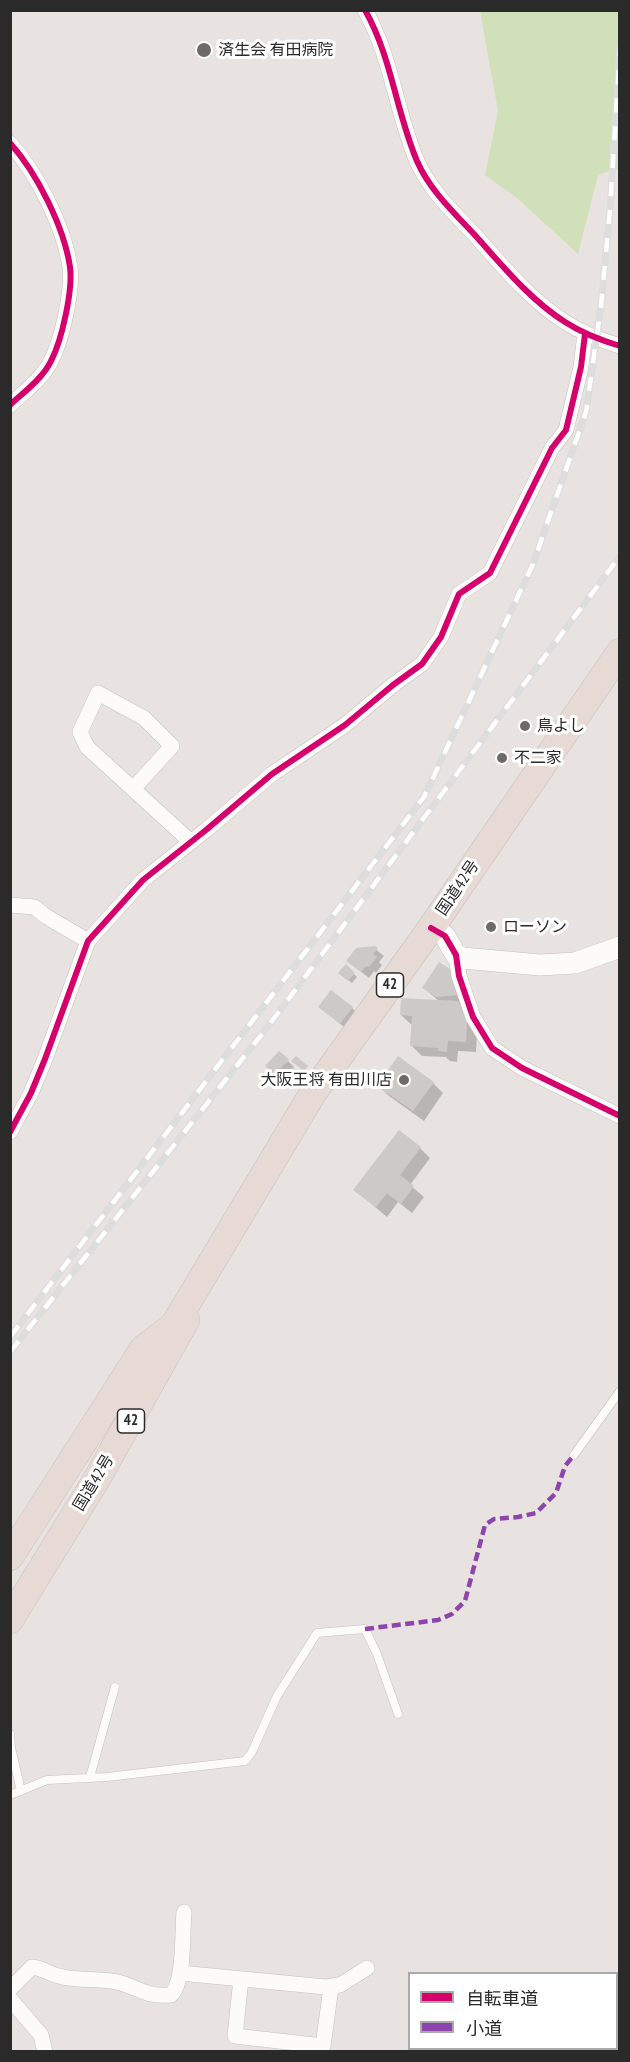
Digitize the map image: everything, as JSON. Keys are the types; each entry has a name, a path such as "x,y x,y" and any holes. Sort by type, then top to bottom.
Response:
{"highway":[{"name":"国道42号","path":"10,1557 143,1349 174,1325 313,1093 431,928 620,652"},
{"name":"国道42号","path":"10,1620 98,1477 173,1347 239,1215"},
{"path":"10,1591 174,1325"}],"street":[{"path":"365,10 385,51 418,164 432,186 526,291 543,306 585,334 620,346"},
{"path":"10,143 34,174 62,235 70,269 67,308 62,332 51,362 10,405"},
{"path":"10,1132 31,1093 45,1059 88,940 142,880 272,774 345,725 422,664 441,637 459,594 490,573 552,448 566,430 581,367 585,334"},
{"path":"134,788 172,746 144,718 98,693 82,726 80,732 82,739 87,747 191,842"},
{"path":"10,905 34,907 88,940"},
{"path":"431,928 445,936 456,955 459,976 473,1017 492,1048 522,1068 620,1116"},
{"path":"456,955 463,958 540,965 575,963 620,947"},
{"path":"10,1989 32,1967 43,1968 58,1976 96,1978 120,1983 154,1996 171,1995 176,1990 180,1972 184,1912"},
{"path":"180,1972 330,1986 340,1985 367,1968"},
{"path":"241,1979 235,2036 323,2046 330,1986"},
{"path":"10,1999 41,2036 45,2052"}],"lane":[{"path":"574,1455 620,1391"},
{"path":"10,1795 47,1779 107,1777 245,1761 252,1752 277,1696 317,1633 365,1629 377,1654 398,1714"},
{"path":"90,1777 115,1687"},
{"path":"10,1734 21,1791"}],"green space":[{"path":"480,11 619,11 619,168 598,175 578,254 518,199 485,175 498,111"}],"building":[{"path":"375,946 378,948 373,954 377,957 369,967 366,966 361,972 346,961 356,948"},
{"path":"439,962 453,971 451,974 458,995 436,997 422,988"},
{"path":"346,964 355,973 348,981 338,973"},
{"path":"331,990 353,1007 340,1024 318,1007"},
{"path":"401,998 458,1001 467,1020 466,1042 448,1041 447,1052 438,1051 438,1048 410,1046 412,1016 400,1015"},
{"path":"279,1051 289,1059 275,1075 265,1066"},
{"path":"296,1056 308,1066 304,1071 291,1061"},
{"path":"398,1056 434,1082 413,1111 377,1086"},
{"path":"292,1067 302,1074 296,1084 286,1077"},
{"path":"399,1130 421,1147 400,1175 414,1186 401,1204 387,1193 376,1207 353,1190"}],"railway":[{"path":"10,1337 424,797 533,564 586,412 601,306 610,209 620,49"},
{"path":"10,1352 266,1029 620,556"}],"marked path":[{"path":"365,1629 438,1620 452,1614 465,1601 485,1525 494,1519 536,1513 556,1493 565,1466 574,1455"}],"cycle path":[{"path":"365,10 382,47 417,161 435,191 505,269 540,303 578,330 620,346"},
{"path":"10,143 30,169 48,201 62,235 70,267 66,315 55,352 48,367 38,379 10,405"},
{"path":"10,1132 31,1093 45,1059 88,941 143,880 272,774 345,725 422,664 441,637 459,594 490,573 552,448 566,430 581,367 585,334"},
{"path":"431,928 445,936 456,955 459,976 473,1017 492,1048 522,1068 620,1116"}],"place":[{"name":"済生会 有田病院","path":"204,50"},
{"name":"鳥よし","path":"525,726"},
{"name":"不二家","path":"502,758"},
{"name":"ローソン","path":"491,927"},
{"name":"大阪王将 有田川店","path":"404,1080"}]}
